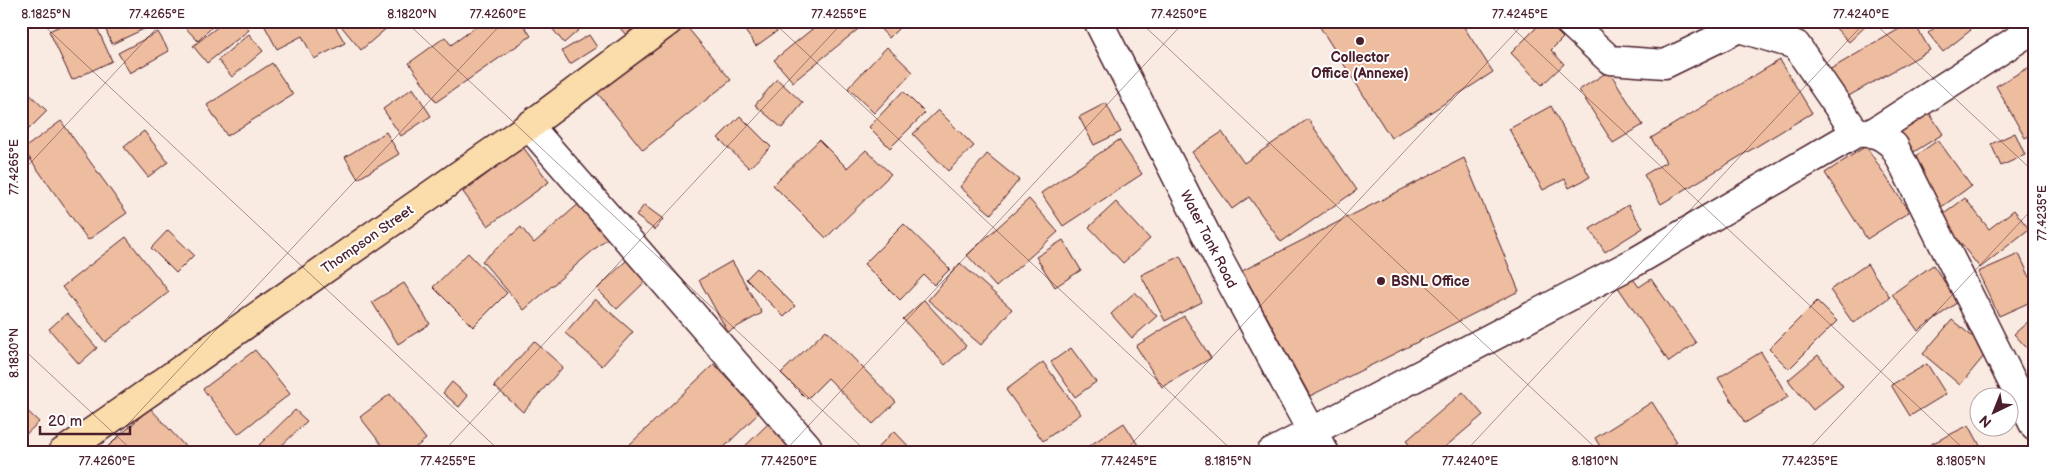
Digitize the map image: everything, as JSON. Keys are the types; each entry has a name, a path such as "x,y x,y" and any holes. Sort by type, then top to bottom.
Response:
{"main road":[{"name":"Thompson Street","path":"62,453 530,126 669,21"}],"street":[{"name":"Water Tank Road","path":"1098,21 1219,260 1319,442"},
{"path":"1568,21 1610,60 1665,64 1739,28 1796,45 1865,132 1884,138 1894,146 2035,426"},
{"path":"1271,453 1319,442 1865,132 2035,28"},
{"path":"530,126 807,446 810,453"}],"building":[{"path":"71,21 94,21 112,61 72,80 49,31"},
{"path":"102,21 143,21 146,28 112,44"},
{"path":"179,21 218,21 198,41"},
{"path":"225,21 243,21 249,30 207,63 193,46"},
{"path":"262,21 332,21 345,43 314,59 302,36 277,49"},
{"path":"337,21 395,21 361,50"},
{"path":"484,21 521,21 531,36 436,102 409,63 445,37 451,45"},
{"path":"546,21 575,21 581,28 564,43"},
{"path":"614,21 642,21 626,35"},
{"path":"682,21 731,80 643,150 595,90"},
{"path":"738,21 791,21 756,46"},
{"path":"822,21 858,21 862,26 793,82 774,60"},
{"path":"873,21 906,21 889,38"},
{"path":"1316,21 1460,21 1493,72 1391,138"},
{"path":"1543,21 1546,21 1563,38 1551,50 1564,64 1542,85 1511,53"},
{"path":"1829,21 1871,21 1849,42"},
{"path":"1913,21 1930,50 1838,102 1822,74"},
{"path":"1943,21 1964,21 1971,30 1943,52 1928,33"},
{"path":"158,32 169,51 130,73 118,53"},
{"path":"249,34 263,51 232,77 218,60"},
{"path":"589,35 597,47 570,64 562,51"},
{"path":"887,47 913,72 874,113 848,88"},
{"path":"1780,60 1812,113 1661,204 1644,175 1666,162 1651,138"},
{"path":"272,63 293,95 227,136 207,105"},
{"path":"2035,64 2035,133 2025,138 1996,86"},
{"path":"1609,71 1643,125 1613,143 1579,90"},
{"path":"777,79 803,103 782,128 755,105"},
{"path":"21,86 47,111 25,133 21,129"},
{"path":"413,88 431,116 401,136 383,109"},
{"path":"903,91 925,113 890,148 869,127"},
{"path":"1106,103 1121,132 1094,145 1079,117"},
{"path":"1924,105 1943,134 1907,156 1889,127"},
{"path":"1551,106 1590,177 1569,188 1565,179 1543,190 1509,129"},
{"path":"938,110 974,146 948,171 913,134"},
{"path":"740,116 771,147 749,168 718,138"},
{"path":"1308,119 1357,190 1281,242 1249,197 1232,209 1192,152 1222,132 1244,163"},
{"path":"61,121 127,213 88,240 23,149"},
{"path":"144,131 168,162 148,177 124,147"},
{"path":"386,132 399,154 358,179 345,157"},
{"path":"2015,133 2025,155 2001,166 1991,144"},
{"path":"819,140 847,168 866,150 891,174 826,238 773,185"},
{"path":"1119,140 1142,174 1063,226 1041,193"},
{"path":"1938,140 1971,186 1940,208 1907,162"},
{"path":"1866,146 1909,212 1867,239 1825,173"},
{"path":"523,147 549,182 488,226 463,192"},
{"path":"987,154 1019,180 991,214 960,187"},
{"name":"BSNL Office","path":"1464,158 1519,291 1310,396 1242,271"},
{"path":"1965,198 1989,229 2014,210 2029,229 1980,268 1940,217"},
{"path":"1029,199 1058,232 996,287 967,255"},
{"path":"582,201 611,235 524,310 482,261 521,227 534,243"},
{"path":"1116,202 1150,239 1123,263 1089,227"},
{"path":"644,205 663,219 655,230 636,216"},
{"path":"1628,205 1643,228 1605,252 1590,229"},
{"path":"904,224 950,269 934,285 924,275 900,300 864,264"},
{"path":"168,230 194,255 176,273 151,248"},
{"path":"126,237 169,292 105,342 62,287"},
{"path":"1063,240 1081,270 1055,287 1036,257"},
{"path":"635,252 655,272 617,309 597,289"},
{"path":"468,253 507,293 473,327 433,287"},
{"path":"2019,254 2035,288 2035,300 1999,316 1978,272"},
{"path":"1180,256 1202,302 1165,321 1141,275"},
{"path":"732,261 762,313 728,332 699,280"},
{"path":"960,263 1012,309 981,345 928,300"},
{"path":"1867,264 1890,297 1853,323 1830,290"},
{"path":"1933,265 1958,302 1918,331 1892,294"},
{"path":"757,268 795,306 784,317 746,279"},
{"path":"1625,268 1639,287 1651,279 1696,343 1669,362 1611,277"},
{"path":"404,283 430,324 398,344 372,302"},
{"path":"1135,292 1157,316 1132,338 1111,314"},
{"path":"595,299 633,332 602,366 565,333"},
{"path":"924,300 966,346 945,365 903,319"},
{"path":"1817,301 1837,321 1789,369 1769,349"},
{"path":"67,313 97,348 79,364 49,329"},
{"path":"1184,316 1211,358 1162,387 1136,346"},
{"path":"1952,320 1989,350 1960,385 1923,354"},
{"path":"2030,320 2035,326 2035,357 2014,334"},
{"path":"826,330 896,402 873,424 828,378 807,399 781,373"},
{"path":"534,341 563,367 523,412 494,386"},
{"path":"1071,348 1096,382 1075,397 1051,362"},
{"path":"255,350 290,394 238,434 203,389"},
{"path":"1761,352 1788,397 1745,423 1718,378"},
{"path":"1818,355 1843,386 1813,410 1788,380"},
{"path":"1043,362 1081,414 1043,441 1006,390"},
{"path":"714,364 760,412 718,453 632,453 627,447"},
{"path":"1927,364 1946,394 1910,416 1891,385"},
{"path":"452,382 468,396 459,407 443,393"},
{"path":"1463,392 1483,415 1438,453 1416,453 1406,441"},
{"path":"390,394 426,439 409,453 388,453 360,417"},
{"path":"1652,402 1677,442 1660,453 1604,453 1595,438"},
{"path":"21,405 39,422 21,439"},
{"path":"150,408 191,453 102,452"},
{"path":"295,410 307,421 274,453 267,453 259,445"},
{"path":"771,421 795,445 787,453 738,453"},
{"path":"1124,423 1143,453 1078,453"},
{"path":"1968,426 1968,436 1975,436 1984,453 1918,453 1917,451"},
{"path":"894,431 915,453 872,453"}],"place":[{"name":"Collector Office (Annexe)","path":"1360,41"},
{"name":"BSNL Office","path":"1381,281"}]}
